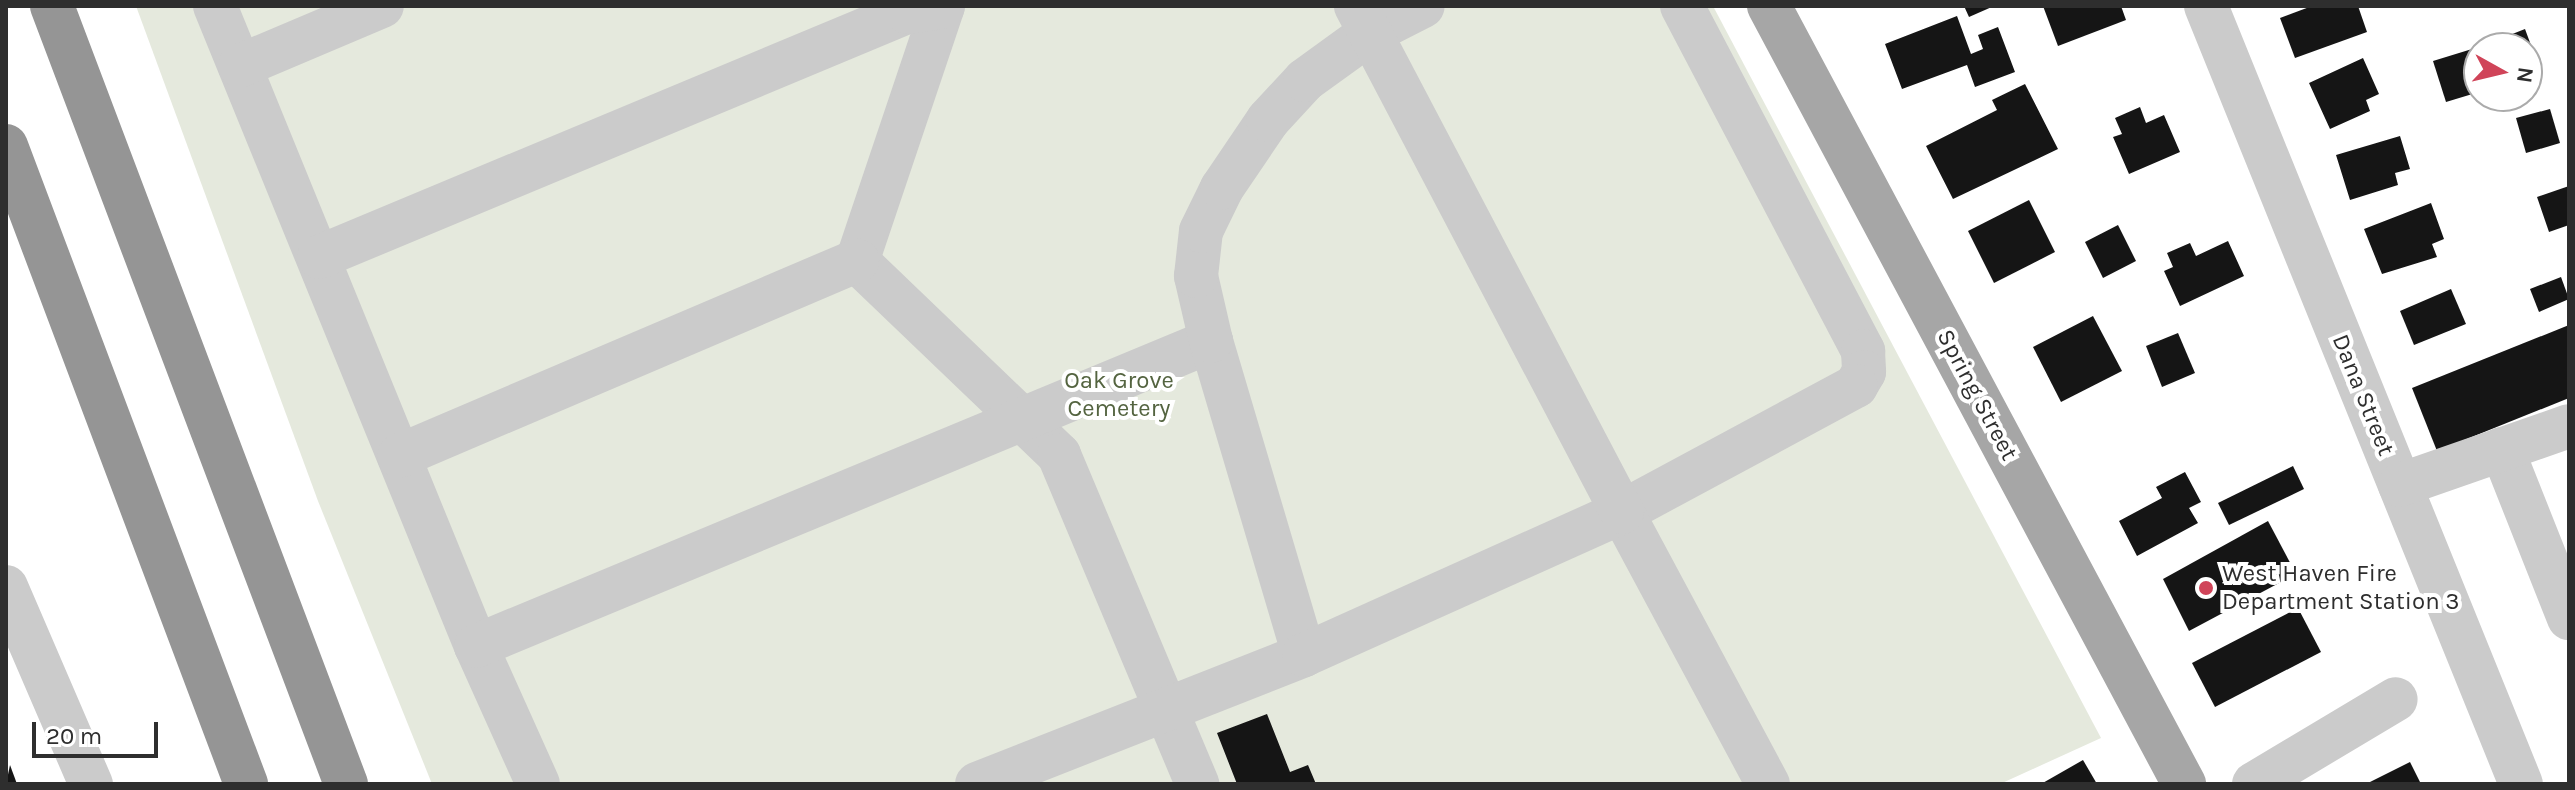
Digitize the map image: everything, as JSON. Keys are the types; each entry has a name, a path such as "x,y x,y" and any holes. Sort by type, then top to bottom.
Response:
{"highway":[{"path":"52,6 346,784"},
{"path":"6,146 246,784"}],"main road":[{"name":"Spring Street","path":"1769,6 2184,784"}],"street":[{"path":"215,6 476,646 538,784"},
{"path":"240,66 382,6"},
{"path":"319,257 907,12 943,6 857,261 399,456"},
{"path":"1304,655 1211,341 1196,276 1201,231 1222,188 1268,120 1363,19 1423,6"},
{"path":"977,784 1304,655 1622,512 1856,386 1864,372 1863,351 1682,6"},
{"name":"Dana Street","path":"2206,6 2521,784"},
{"path":"1363,19 1768,784"},
{"path":"857,261 1059,455 1197,784"},
{"path":"476,646 1211,341"},
{"path":"2400,485 2569,426"},
{"path":"2502,449 2569,618"},
{"path":"6,587 91,784"},
{"path":"2254,784 2396,699"}],"green space":[{"name":"Oak Grove Cemetery","path":"136,6 1713,6 2101,738 2000,784 432,784 318,501"}],"building":[{"path":"1964,6 1994,6 1969,17"},
{"path":"2043,6 2121,6 2126,20 2058,46"},
{"path":"2312,6 2358,6 2367,32 2295,58 2280,18"},
{"path":"1957,16 1971,54 1983,49 1978,35 1998,27 2015,72 1975,87 1967,65 1902,89 1885,44"},
{"path":"2463,52 2463,97 2446,102 2433,61"},
{"path":"2363,58 2379,94 2366,100 2370,111 2330,129 2309,83"},
{"path":"2025,84 2058,149 1953,199 1926,146 1997,110 1992,100"},
{"path":"2140,107 2146,123 2164,115 2180,152 2129,174 2113,137 2122,134 2115,118"},
{"path":"2550,109 2560,143 2526,153 2516,118"},
{"path":"2400,136 2410,169 2395,173 2398,185 2350,200 2336,155"},
{"path":"2569,186 2569,225 2549,232 2537,197"},
{"path":"2029,200 2055,252 1994,283 1968,231"},
{"path":"2431,203 2444,239 2432,244 2437,257 2382,274 2364,229"},
{"path":"2118,225 2136,261 2103,278 2085,242"},
{"path":"2228,241 2244,276 2180,306 2164,271 2173,267 2167,253 2190,243 2196,256"},
{"path":"2561,277 2569,299 2539,312 2530,289"},
{"path":"2451,289 2466,324 2414,345 2400,311"},
{"path":"2093,316 2122,371 2061,402 2033,347"},
{"path":"2569,325 2569,398 2437,451 2412,388"},
{"path":"2178,333 2195,373 2162,387 2146,346"},
{"path":"2293,466 2304,489 2229,525 2218,503"},
{"path":"2185,472 2201,502 2189,508 2198,523 2137,556 2119,521 2162,498 2156,487"},
{"path":"2268,521 2296,574 2189,631 2163,579"},
{"path":"2298,608 2321,652 2215,707 2192,663"},
{"path":"1267,714 1290,772 1308,765 1316,784 1237,784 1217,733"},
{"path":"2083,760 2097,784 2041,784"},
{"path":"2410,762 2421,784 2366,784"},
{"path":"10,765 17,784 6,784"}],"place":[{"name":"West Haven Fire Department Station 3","path":"2206,588"}]}
